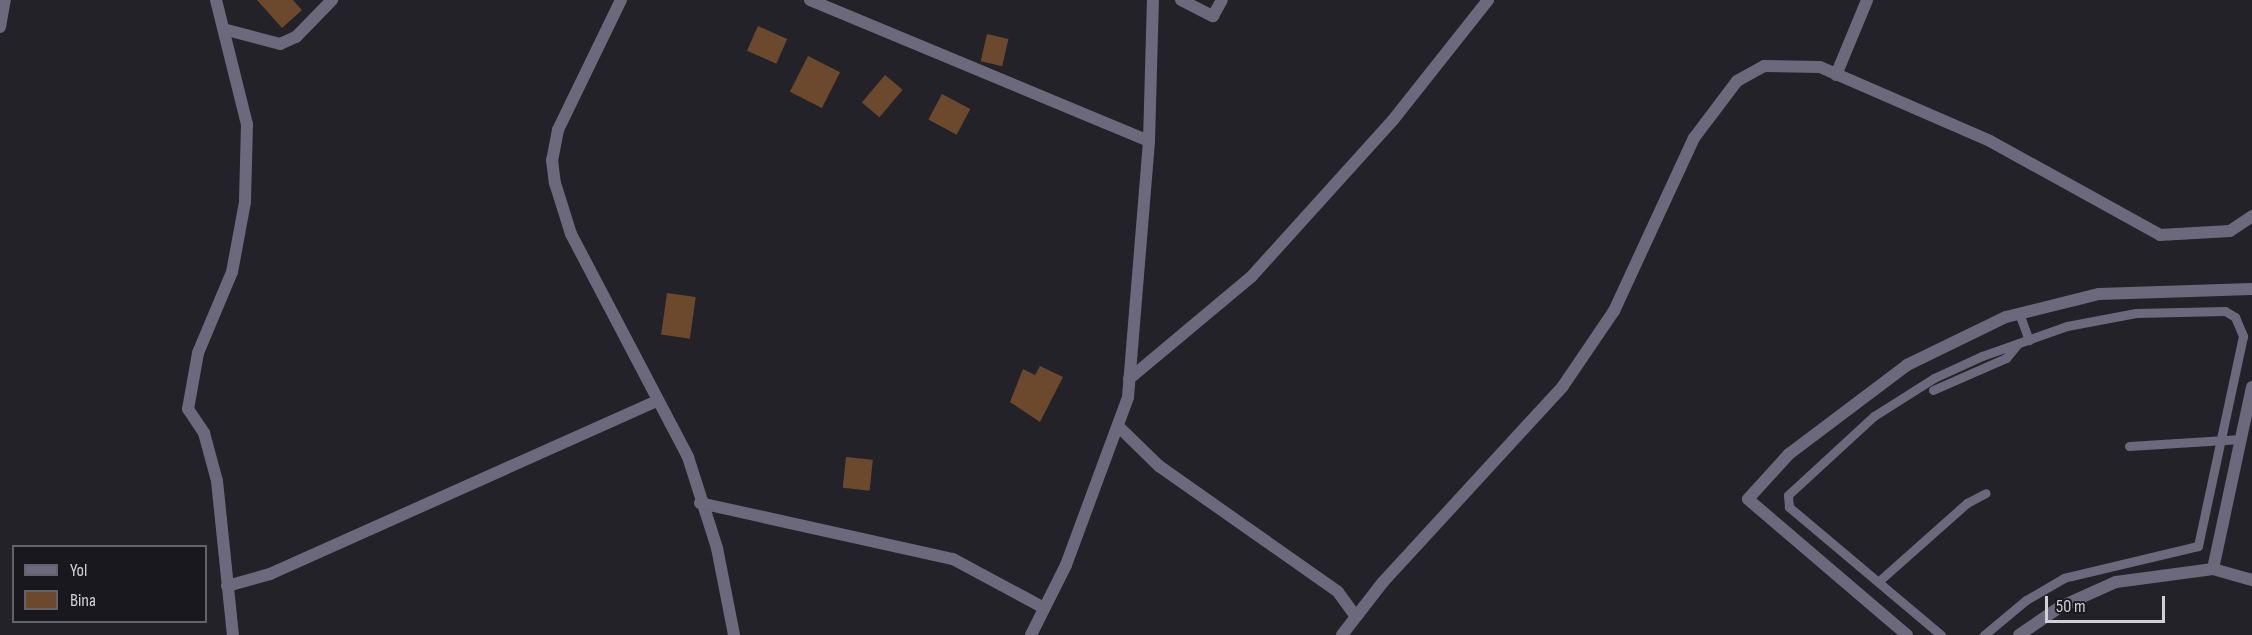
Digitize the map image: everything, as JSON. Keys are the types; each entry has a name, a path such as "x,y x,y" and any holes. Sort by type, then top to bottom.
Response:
{"street":[{"path":"0,27 5,0"},
{"path":"216,0 227,30 247,123 245,202 231,272 198,352 188,409 204,433 217,482 233,635"},
{"path":"227,30 280,44 296,37 332,0"},
{"path":"621,0 574,92 552,160 571,234 688,457 700,503 717,548 734,635"},
{"path":"810,0 1149,141"},
{"path":"1031,635 1119,426 1129,379 1149,141 1153,0"},
{"path":"1181,0 1213,16 1222,0"},
{"path":"1129,379 1187,336 1251,276 1393,120 1488,0"},
{"path":"1836,75 1867,0"},
{"path":"1342,635 1355,615 1563,386 1614,311 1694,138 1715,105 1737,81 1764,66 1820,68 1990,141 2160,235 2201,236 2250,224"},
{"path":"1907,635 1748,499 1789,454 1876,385 1945,344 2019,313 2066,299 2133,290 2252,289"},
{"path":"2213,569 2252,387"},
{"path":"227,586 270,574 657,401"},
{"path":"1119,426 1160,466 1325,582 1355,615"},
{"path":"700,503 953,558 1044,608"},
{"path":"2019,635 2060,607 2116,582 2213,569 2252,580"}],"lane":[{"path":"2019,313 2029,340"},
{"path":"1941,635 1789,507 1788,495 1874,416 1934,378 2067,326 2136,313 2230,314 2242,336 2218,436 2198,546 2064,578 2026,600 1984,635"},
{"path":"1933,390 2006,358 2018,344"},
{"path":"2129,446 2218,436 2241,439"},
{"path":"1879,581 1967,503 1986,493"}],"building":[{"path":"257,0 293,0 302,10 282,28"},
{"path":"758,26 787,39 776,64 747,51"},
{"path":"987,34 1008,39 1002,66 981,61"},
{"path":"808,56 840,72 822,108 790,92"},
{"path":"885,75 903,90 879,117 862,103"},
{"path":"942,94 970,109 957,135 928,120"},
{"path":"667,293 696,297 690,339 661,335"},
{"path":"1040,366 1063,377 1040,422 1010,402 1023,369 1035,375"},
{"path":"846,457 873,460 870,491 843,488"}]}
